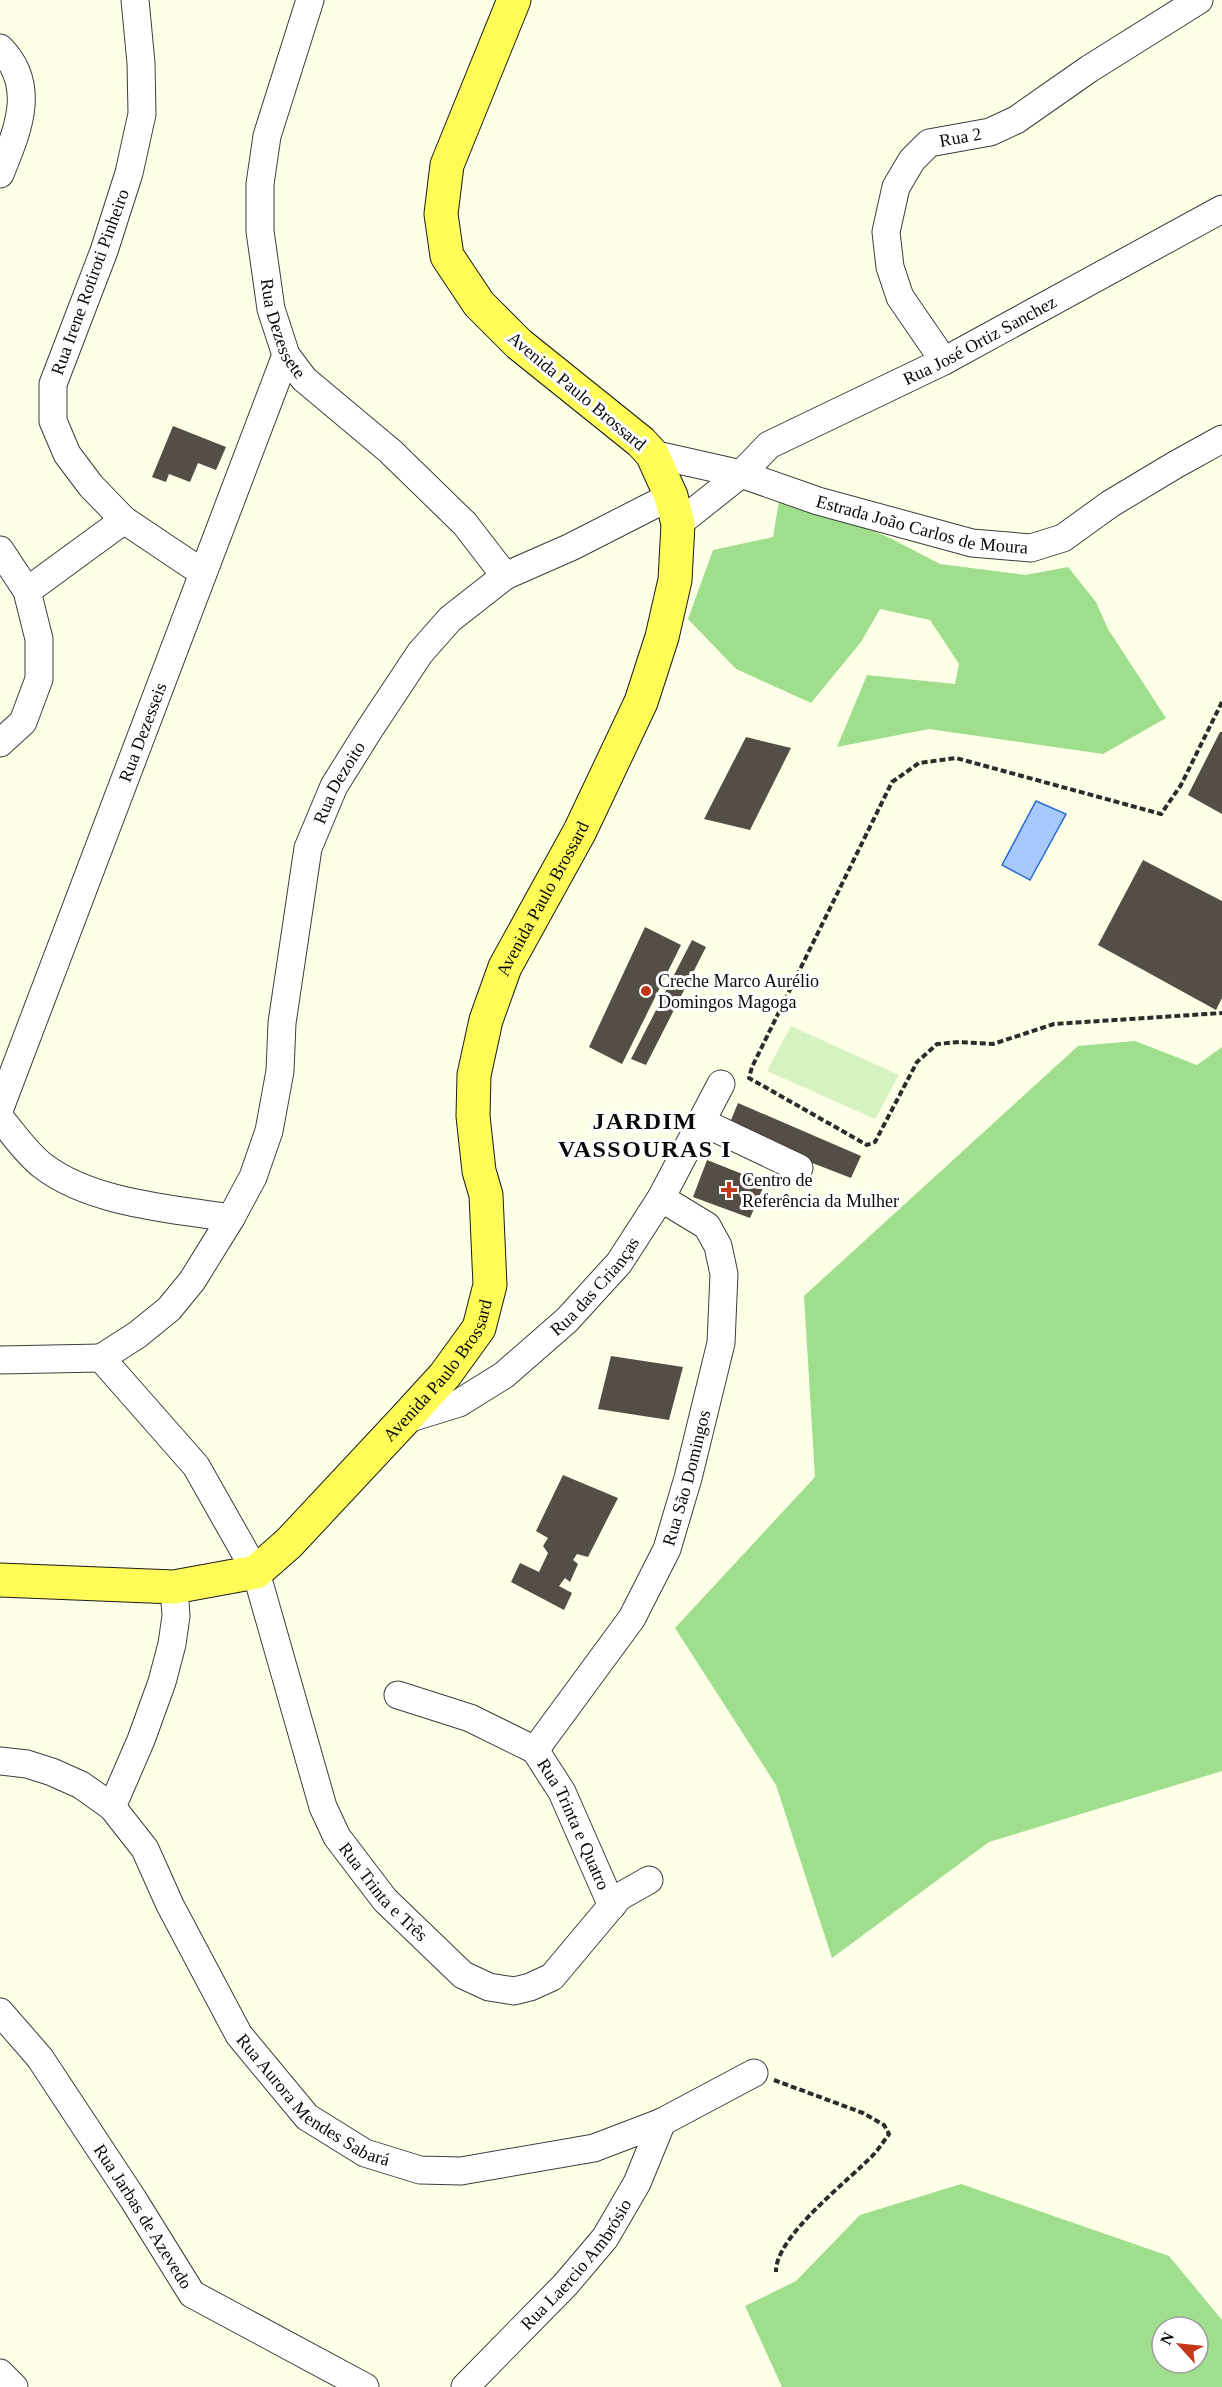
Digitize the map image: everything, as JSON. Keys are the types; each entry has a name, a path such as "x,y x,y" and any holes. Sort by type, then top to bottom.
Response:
{"main road":[{"name":"Avenida Paulo Brossard","path":"256,1572 289,1543 404,1420 445,1375 479,1328 490,1286 486,1195 479,1171 473,1116 474,1075 486,1020 505,967 580,831 641,702 662,636 675,580 674,510 652,454 519,344 479,304 447,256 441,214 447,165 514,0"},
{"path":"0,1580 174,1587 256,1572"}],"street":[{"name":"Rua Irene Rotiroti Pinheiro","path":"135,0 141,63 142,114 129,173 108,240 53,384 53,421 67,454 91,486 124,520 203,573"},
{"name":"Rua Dezessete","path":"310,0 267,136 260,184 260,231 271,309 286,355 304,379 390,451 465,524 505,576"},
{"name":"Rua 2","path":"944,362 900,297 890,267 886,232 896,187 912,160 930,143 990,132 1016,120 1089,69 1199,0"},
{"path":"0,48 18,77 23,104 15,136 0,174"},
{"name":"Rua José Ortiz Sanchez","path":"674,510 741,474 769,445 944,362 1222,209"},
{"name":"Rua Dezesseis","path":"0,1108 286,355"},
{"name":"Estrada João Carlos de Moura","path":"652,454 741,474 818,501 972,543 1031,548 1063,538 1119,499 1222,440"},
{"name":"Rua Dezoito","path":"101,1358 137,1335 169,1309 192,1281 253,1177 268,1131 280,1071 282,1023 298,900 308,848 334,786 420,653 450,619 505,576 571,547 674,510"},
{"path":"27,591 124,520"},
{"path":"0,550 27,591 39,639 39,679 23,722 0,743"},
{"name":"Rua das Crianças","path":"404,1420 459,1403 504,1375 567,1320 619,1263 661,1198 721,1084"},
{"path":"0,1118 43,1166 89,1191 138,1204 231,1218"},
{"path":"702,1122 799,1168"},
{"name":"Rua São Domingos","path":"535,1750 632,1618 667,1549 688,1478 721,1343 724,1274 718,1246 707,1226 661,1198"},
{"path":"0,1360 101,1358"},
{"name":"Rua Trinta e Três","path":"101,1358 196,1466 256,1572 323,1807 337,1837 385,1900 463,1975 489,1987 514,1991 552,1977 619,1896 649,1880"},
{"path":"112,1807 141,1740 162,1682 172,1644 176,1616 174,1587"},
{"name":"Rua Trinta e Quatro","path":"398,1695 470,1718 535,1750 562,1792 612,1906"},
{"name":"Rua Aurora Mendes Sabará","path":"0,1761 27,1764 52,1772 81,1785 112,1807 145,1849 170,1905 239,2035 307,2117 365,2153 420,2170 460,2170 594,2148 662,2122 754,2073"},
{"name":"Rua Jarbas de Azevedo","path":"0,2012 40,2058 133,2199 192,2294 365,2387"},
{"name":"Rua Laercio Ambrósio","path":"465,2387 566,2284 605,2238 636,2183 662,2122"},
{"path":"0,2373 14,2387"}],"path":[{"path":"1222,702 1181,785 1161,814 956,758 919,763 892,782 752,1067 749,1078 867,1145 875,1142 917,1062 937,1044 993,1044 1054,1024 1222,1013"},
{"path":"754,2073 863,2113 884,2125 889,2134 875,2152 813,2211 784,2247 776,2263 776,2272"}],"green space":[{"path":"779,501 830,514 888,537 940,564 1025,575 1068,567 1096,602 1108,629 1166,718 1103,754 929,729 837,747 867,675 955,684 959,664 930,620 880,609 861,642 811,703 736,669 688,619 713,550 773,537"},
{"path":"791,1026 899,1075 875,1119 767,1071"},
{"path":"1135,1041 1197,1065 1222,1047 1222,1771 989,1842 832,1958 776,1785 675,1628 815,1477 804,1296 1078,1046"},
{"path":"961,2184 1169,2256 1222,2320 1222,2387 782,2387 745,2306 796,2281 860,2215"}],"water":[{"path":"1036,801 1066,814 1030,880 1002,865"}],"building":[{"path":"173,426 226,447 216,470 198,463 190,482 169,474 166,482 152,477"},
{"path":"1222,732 1222,814 1188,795"},
{"path":"746,737 791,748 750,830 704,819"},
{"path":"1143,860 1222,901 1222,998 1216,1010 1098,945"},
{"path":"645,927 681,945 622,1064 589,1047"},
{"path":"692,940 706,947 646,1065 631,1059"},
{"path":"738,1103 861,1156 851,1178 727,1130"},
{"name":"Centro de Referência da Mulher","path":"707,1160 765,1183 750,1218 693,1197"},
{"path":"611,1356 683,1367 669,1420 598,1409"},
{"path":"563,1475 618,1498 588,1557 577,1554 573,1560 578,1564 570,1582 565,1578 559,1586 572,1593 564,1610 511,1582 520,1563 539,1572 548,1553 543,1546 548,1538 536,1531"}],"place":[{"name":"Creche Marco Aurélio Domingos Magoga","path":"646,991"},
{"name":"Centro de Referência da Mulher","path":"729,1190"}],"district":[{"name":"JARDIM VASSOURAS I","path":"645,1135"}]}
